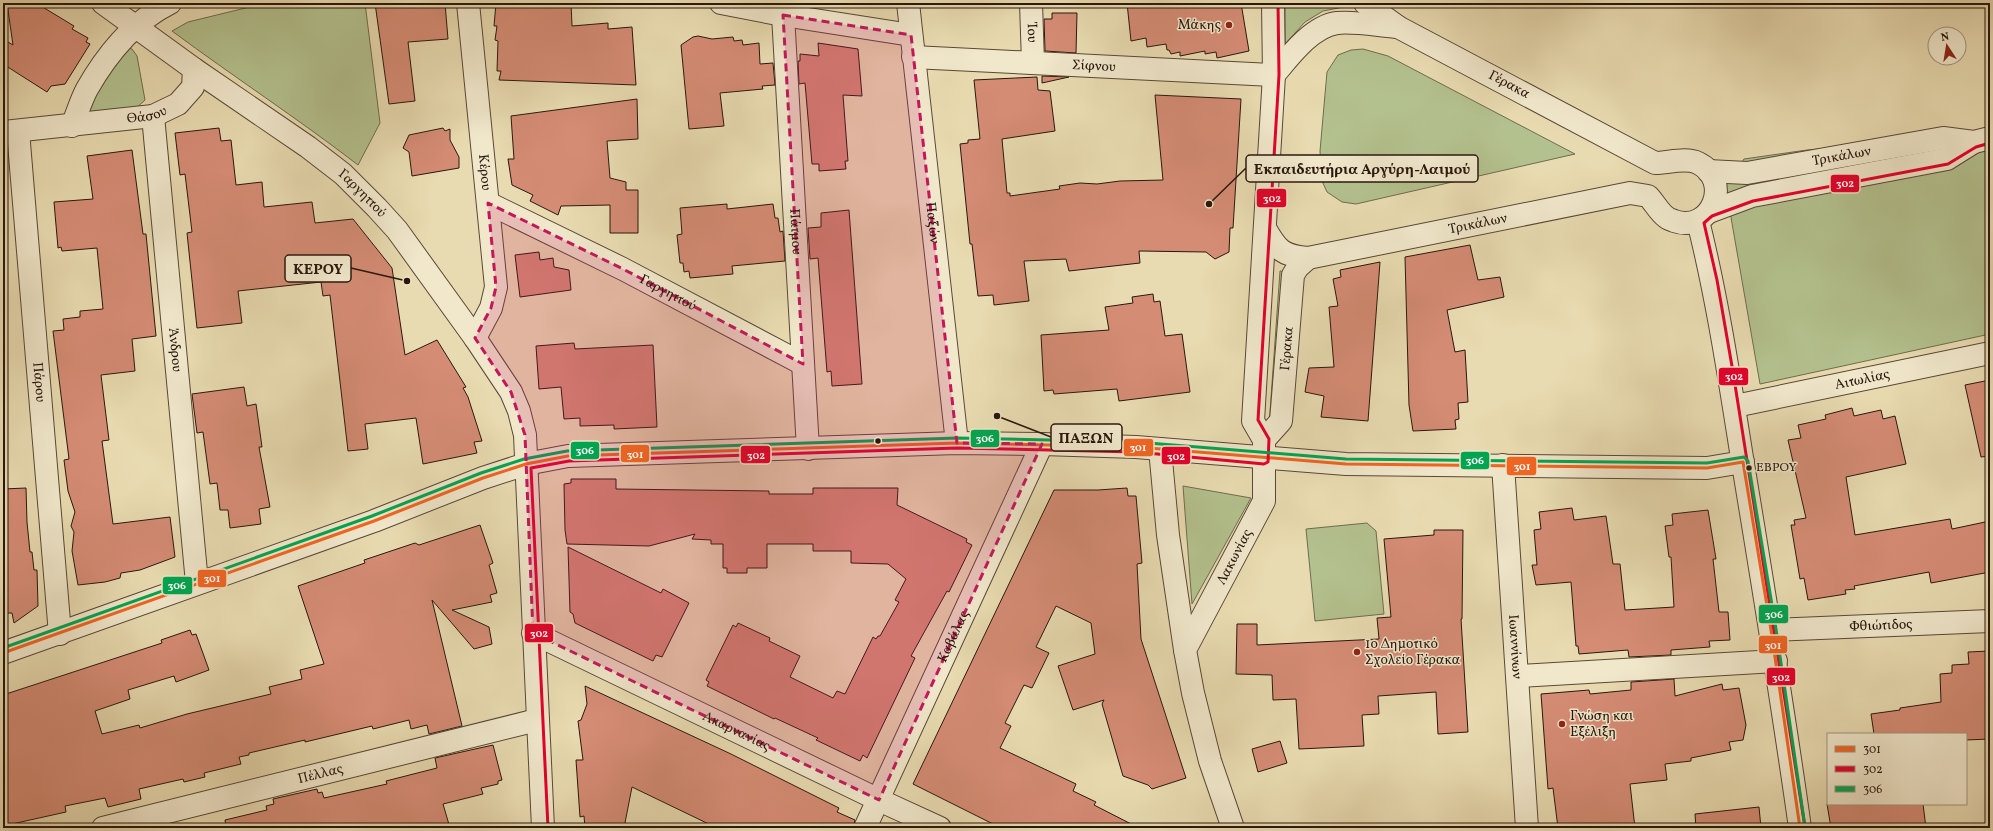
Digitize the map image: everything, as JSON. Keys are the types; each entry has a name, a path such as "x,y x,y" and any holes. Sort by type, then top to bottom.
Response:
{"street":[{"name":"Γαργηττού","path":"103,3 194,69 308,147 343,174 397,230 475,338 511,392 519,411 524,436 543,828"},
{"path":"72,126 87,90 116,46 136,26 158,9 170,3"},
{"name":"Κέρου","path":"468,3 496,287 491,308 475,338"},
{"path":"721,3 783,15 911,35"},
{"name":"Παξών","path":"908,3 957,443"},
{"name":"Ίου","path":"1031,3 1033,63"},
{"name":"Γέρακα","path":"1264,449 1252,420 1274,74 1273,3"},
{"name":"Γέρακα","path":"1365,3 1398,27 1655,163 1672,163 1685,160 1698,163 1708,170"},
{"name":"Πάτμου","path":"783,15 808,449"},
{"path":"1274,74 1299,45 1315,32 1336,23 1398,27"},
{"name":"Σίφνου","path":"913,57 1274,74"},
{"name":"Θάσου","path":"11,132 153,116 178,104 193,87 194,69"},
{"name":"Άνδρου","path":"153,116 197,583"},
{"name":"Πάρου","path":"11,132 60,634"},
{"name":"Τρικάλων","path":"1708,170 1747,173 1943,138 1982,140"},
{"name":"Τρικάλων","path":"1308,258 1630,193 1648,196 1666,218 1682,223 1704,216 1752,196 1947,158 1982,140"},
{"path":"1708,170 1715,183 1716,198 1704,216 1705,250 1734,406 1776,660 1800,828"},
{"name":"Γαργηττού","path":"488,203 623,268 803,364"},
{"path":"1265,228 1275,246 1285,253 1308,258"},
{"name":"Γέρακα","path":"1264,449 1280,421 1292,280 1298,267 1308,258"},
{"name":"Αιτωλίας","path":"1734,406 1990,353"},
{"path":"3,653 60,634 374,520 483,478 526,464 568,456 957,443 1042,444 1160,449 1264,449 1346,464 1707,468 1743,462"},
{"name":"Καβάλας","path":"865,828 1042,444"},
{"path":"1160,449 1168,535 1193,693 1210,761 1233,828"},
{"name":"Λακωνίας","path":"1186,650 1264,501 1264,449"},
{"name":"Ιωαννίνων","path":"1503,465 1527,828"},
{"name":"Φθιώτιδος","path":"1771,630 1990,621"},
{"name":"Ακαρνανίας","path":"533,633 940,828"},
{"path":"1518,676 1776,660"},
{"name":"Πέλλας","path":"103,828 537,720"}],"highlighted area":[{"path":"783,15 911,35 957,443 1042,444 879,800 533,633 525,435 511,392 475,338 491,308 496,287 488,203 623,269 803,364"}],"green space":[{"path":"266,3 365,3 380,123 358,165 172,31 188,22"},
{"path":"1285,3 1344,3 1349,6 1323,11 1305,22 1285,44"},
{"path":"126,47 132,49 137,56 145,100 134,110 93,113 88,111 88,105"},
{"path":"1363,49 1388,56 1575,154 1356,204 1342,202 1327,192 1322,181 1320,151 1327,72 1338,55 1351,50"},
{"path":"1990,134 1990,334 1760,384 1725,183 1744,159 1807,150"},
{"path":"1280,271 1287,272 1275,426 1269,426"},
{"path":"1183,486 1251,498 1192,604"},
{"path":"1367,523 1376,531 1384,614 1315,621 1306,529"}],"building":[{"path":"7,3 36,3 74,26 72,29 88,38 86,42 90,44 65,84 51,86 47,92 3,64 3,39 13,45"},
{"path":"375,3 445,3 448,39 408,42 415,101 389,104"},
{"path":"496,3 571,3 572,26 608,23 608,29 632,27 636,85 499,80 501,71 497,71 498,41 495,40 497,26 494,26"},
{"path":"1127,3 1241,3 1249,51 1217,58 1216,52 1205,54 1205,51 1180,56 1180,52 1171,54 1169,50 1167,50 1166,44 1147,47 1146,38 1131,41"},
{"path":"1052,13 1077,13 1076,53 1045,51 1044,19 1052,19"},
{"path":"698,36 712,39 733,37 734,41 742,40 743,45 759,43 760,64 773,63 775,85 762,86 763,89 720,93 724,126 689,129 681,45 693,37"},
{"path":"818,43 858,49 862,96 843,95 848,161 845,161 846,169 819,171 819,164 812,164 805,83 799,84 798,61 800,61 800,54 819,56"},
{"path":"1042,76 1069,77 1042,83"},
{"path":"1037,77 1038,90 1050,91 1055,131 1002,139 1007,193 1010,193 1010,196 1060,189 1059,186 1080,183 1097,184 1120,181 1163,180 1155,95 1241,99 1233,228 1230,228 1229,252 1215,259 1206,252 1139,251 1140,263 1069,271 1066,259 1024,261 1029,301 994,305 993,295 978,296 972,244 970,244 960,144 968,143 968,140 980,139 974,80"},
{"path":"637,99 638,139 607,141 610,178 626,182 626,190 638,190 638,233 610,233 610,205 561,206 558,215 530,201 533,195 512,185 508,159 514,159 511,116"},
{"path":"219,128 221,141 231,140 236,185 262,182 264,207 312,202 315,223 353,219 392,268 405,355 437,340 466,387 463,388 468,397 482,441 474,442 477,453 423,464 416,418 365,424 368,449 348,451 330,295 323,296 321,282 238,291 242,323 197,328 187,233 192,232 185,174 180,175 175,133"},
{"path":"443,128 445,131 450,129 450,140 459,157 459,168 412,176 409,152 403,148 409,135"},
{"path":"132,150 143,234 146,234 156,336 132,339 135,371 101,375 109,440 102,441 113,524 170,517 175,557 140,570 121,573 120,578 105,582 78,585 72,551 74,532 71,526 75,512 68,491 64,460 69,459 53,331 64,330 63,319 80,317 80,311 103,309 97,248 62,251 61,247 58,248 54,202 93,199 87,156"},
{"path":"727,204 727,209 773,204 775,218 778,218 780,232 783,231 785,261 732,266 733,274 690,278 689,271 684,272 683,263 680,263 677,235 682,234 680,208"},
{"path":"849,210 862,384 832,386 831,371 827,372 818,258 810,259 808,228 821,227 821,213"},
{"path":"1470,245 1478,280 1500,277 1504,297 1447,310 1455,352 1465,350 1468,402 1458,403 1459,419 1455,420 1456,429 1413,431 1409,405 1405,257"},
{"path":"539,252 540,260 553,258 554,267 569,270 571,290 520,297 515,255"},
{"path":"1380,262 1368,421 1321,417 1324,396 1305,392 1309,368 1334,367 1329,307 1338,306 1333,279 1341,277 1340,270"},
{"path":"1153,294 1154,302 1160,301 1165,336 1182,334 1190,392 1119,401 1117,389 1054,394 1053,390 1044,391 1041,335 1109,330 1105,307 1133,303 1132,297"},
{"path":"574,343 575,349 653,345 657,427 614,429 614,425 580,426 580,418 564,419 561,387 539,389 536,346"},
{"path":"1990,380 1990,456 1981,457 1965,385"},
{"path":"244,387 247,406 256,404 262,447 259,447 270,507 259,509 261,524 230,528 228,510 220,510 217,483 210,484 203,432 197,433 192,394"},
{"path":"1852,408 1854,416 1881,410 1883,419 1895,416 1906,464 1846,477 1855,535 1950,519 1952,529 1990,521 1990,572 1931,583 1929,572 1854,586 1855,589 1845,590 1846,594 1808,600 1804,578 1800,579 1791,525 1795,525 1794,520 1806,518 1788,440 1801,438 1798,425 1826,419 1825,415"},
{"path":"571,479 616,479 616,489 769,491 769,494 813,494 813,488 898,488 897,505 967,539 966,542 972,545 949,592 947,591 911,656 915,658 867,758 863,755 860,761 816,740 818,738 775,718 774,719 707,686 709,682 706,680 733,625 736,627 738,623 770,638 769,641 800,656 790,677 833,698 837,691 845,694 873,637 876,639 880,636 899,602 895,600 906,579 888,564 851,563 851,551 813,551 813,544 767,544 767,568 747,568 747,573 727,573 727,568 723,568 723,544 711,544 711,540 692,539 695,534 649,546 567,544 565,530 564,484 571,483"},
{"path":"26,488 30,552 32,552 34,570 37,570 38,606 14,623 12,613 3,613 3,489"},
{"path":"1127,488 1128,496 1136,496 1142,563 1137,564 1141,639 1186,778 1152,789 1148,785 1123,776 1102,704 1104,700 1073,710 1058,666 1095,654 1091,623 1056,606 1036,647 1049,653 1032,688 1024,685 1005,723 1011,726 1000,748 1076,784 1073,791 1096,802 1094,805 1139,828 1001,828 913,784 1054,490 1098,490"},
{"path":"1572,508 1574,520 1606,516 1613,564 1620,564 1625,610 1674,607 1671,557 1669,557 1665,526 1673,525 1672,514 1708,510 1716,559 1713,559 1719,612 1728,612 1730,640 1709,641 1710,647 1671,650 1671,655 1629,657 1628,650 1579,654 1578,646 1576,646 1571,582 1536,585 1532,565 1537,565 1534,530 1541,529 1539,512"},
{"path":"480,525 493,563 489,565 497,593 490,595 492,602 452,610 489,627 492,644 474,649 432,600 462,726 429,734 427,725 411,729 409,720 373,729 372,726 305,742 305,740 249,753 249,755 239,757 241,764 204,773 205,777 184,782 183,779 139,789 141,799 108,807 105,798 65,806 66,812 3,826 3,695 162,643 161,640 190,630 192,635 196,634 209,670 176,682 174,676 128,690 130,699 95,711 102,734 139,725 140,728 187,714 271,694 269,687 302,679 300,670 324,664 298,586 365,563 364,560 415,543 419,545"},
{"path":"1434,530 1463,530 1461,619 1468,732 1438,734 1436,692 1378,696 1379,714 1362,715 1364,746 1299,749 1296,699 1273,700 1272,675 1236,674 1237,624 1257,624 1257,645 1379,639 1377,618 1391,617 1384,539 1434,535"},
{"path":"568,547 661,593 663,589 689,603 662,657 656,655 653,661 575,623 573,614 570,612"},
{"path":"1990,651 1990,739 1967,740 1967,733 1874,733 1871,714 1941,702 1940,674 1952,673 1952,665 1969,664 1968,652"},
{"path":"1674,679 1675,696 1722,684 1723,690 1739,688 1746,725 1743,740 1729,742 1731,750 1691,758 1691,761 1665,764 1667,780 1630,784 1635,828 1558,828 1553,788 1548,789 1541,694 1589,690 1590,694 1631,690 1631,682"},
{"path":"585,686 731,754 839,808 837,812 855,820 853,828 717,828 632,787 624,828 585,828 584,816 580,817 576,760 583,760 578,721 581,720 587,704"},
{"path":"1280,741 1287,763 1258,772 1252,749"},
{"path":"493,745 502,780 498,781 498,784 481,788 483,794 443,804 450,828 226,828 225,820 267,810 266,806 274,804 273,799 317,789 318,793 322,792 324,798 387,784 386,781 437,768 435,758"},
{"path":"1827,805 1923,805 1926,828 1831,828"},
{"path":"1759,807 1761,828 1696,828 1695,814"}],"transit line":[{"name":"302","path":"548,828 531,468 569,461 957,448 1136,452 1264,464 1268,462 1269,439 1258,420 1279,75 1278,3"},
{"name":"302","path":"1805,827 1733,372 1717,280 1704,223 1712,216 1753,201 1948,164 1976,147 1990,143"},
{"name":"306","path":"3,648 372,516 481,473 524,459 567,451 957,438 1136,442 1346,459 1707,463 1744,457 1748,461 1776,629 1805,827"},
{"name":"301","path":"3,653 374,521 483,478 526,464 568,456 957,443 1136,447 1346,464 1707,468 1743,462"},
{"name":"301","path":"1743,462 1771,630 1800,828"}],"place":[{"name":"Μάκης","path":"1229,25"},
{"name":"Εκπαιδευτήρια Αργύρη-Λαιμού","path":"1209,204"},
{"name":"ΚΕΡΟΥ","path":"407,281"},
{"name":"ΠΑΞΩΝ","path":"997,416"},
{"name":"ΕΒΡΟΥ","path":"1749,468"},
{"name":"1ο Δημοτικό Σχολείο Γέρακα","path":"1357,652"},
{"name":"Γνώση και Εξέλιξη","path":"1562,724"}]}
